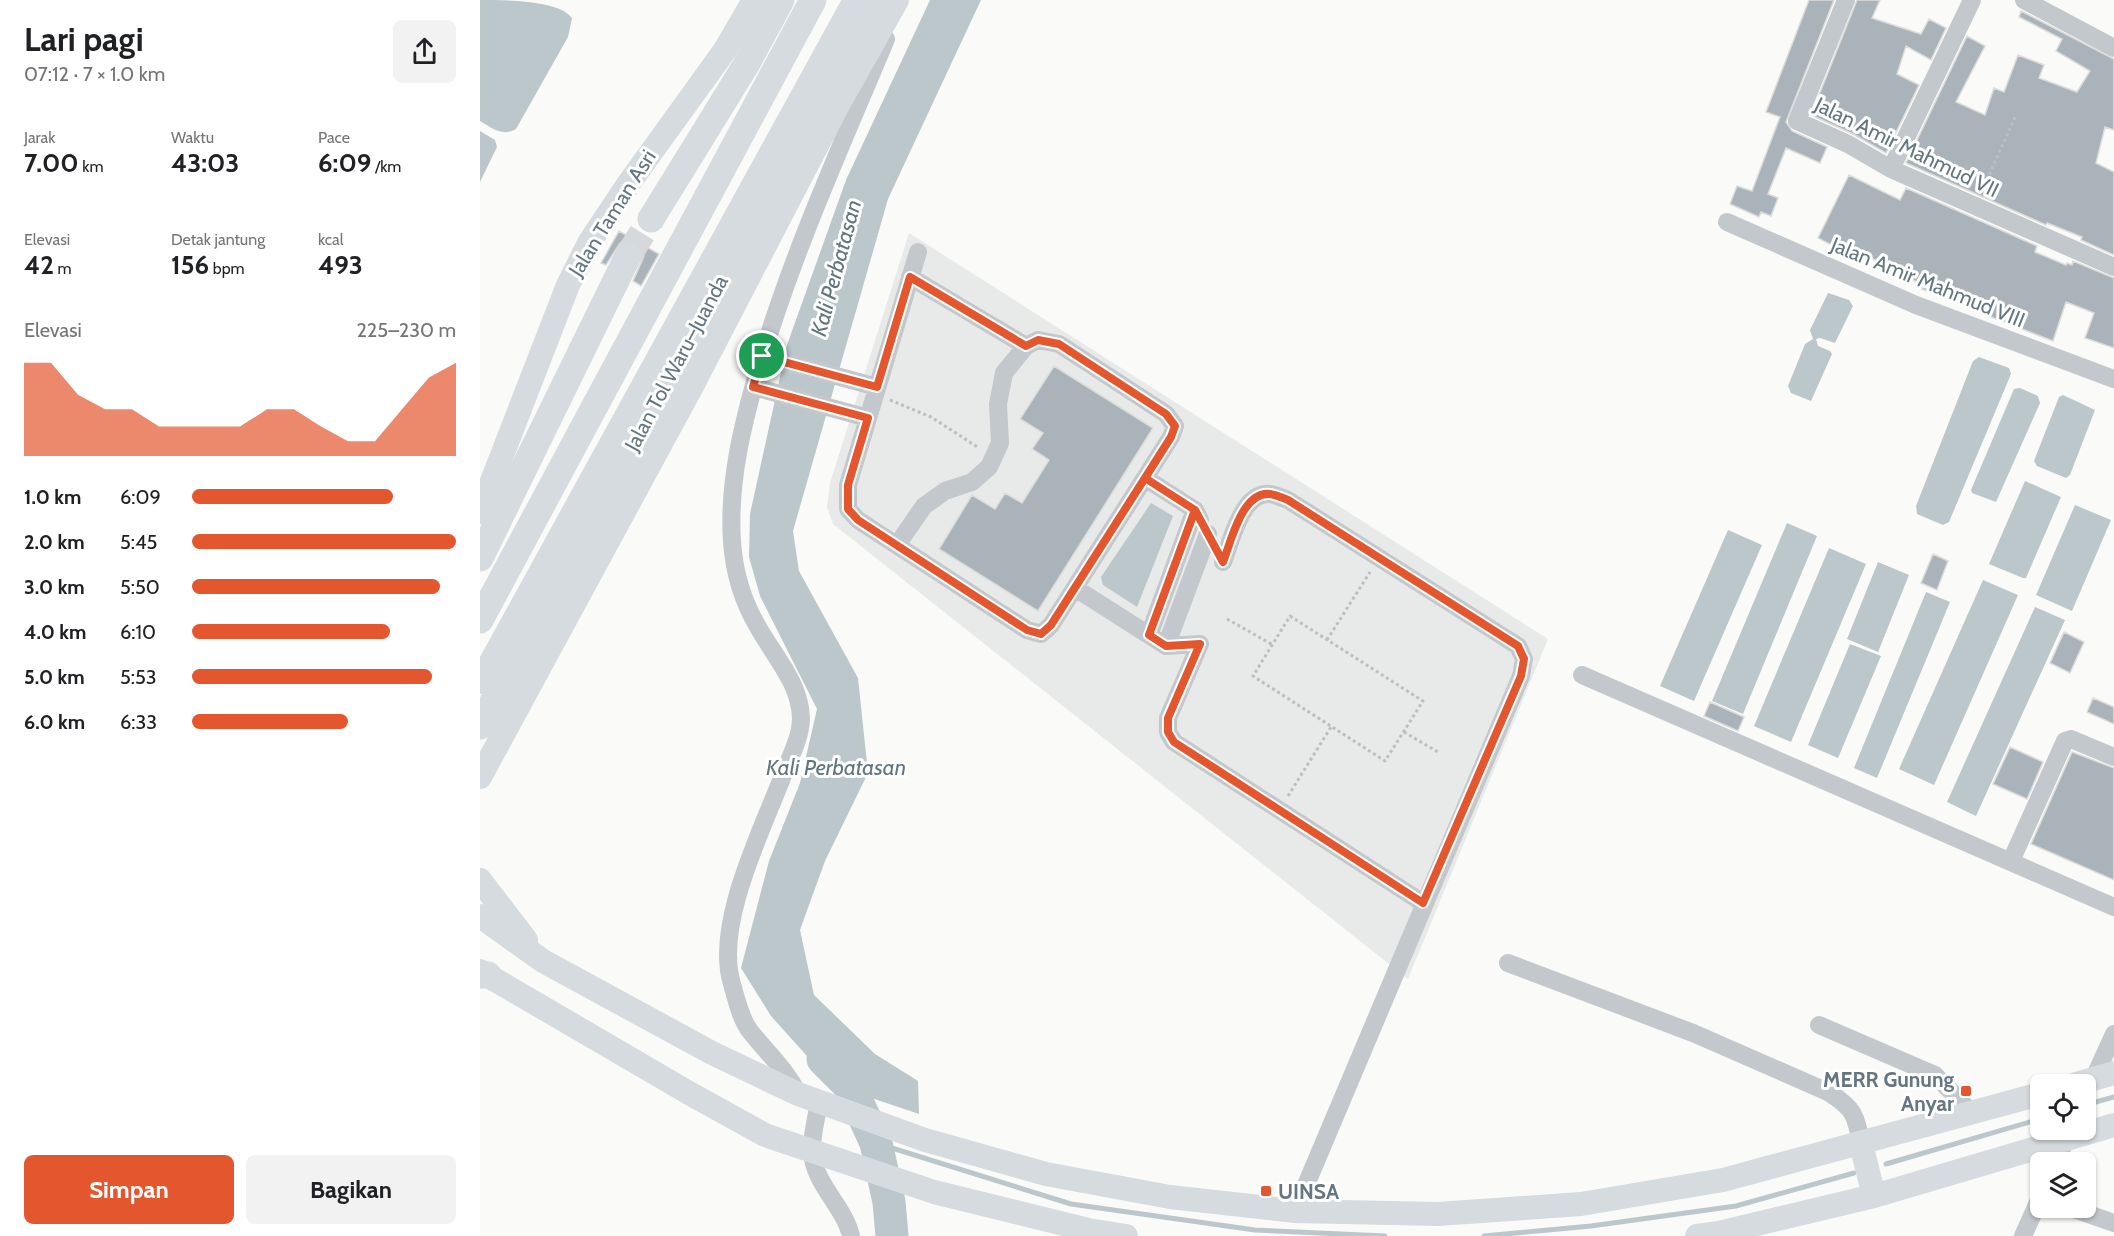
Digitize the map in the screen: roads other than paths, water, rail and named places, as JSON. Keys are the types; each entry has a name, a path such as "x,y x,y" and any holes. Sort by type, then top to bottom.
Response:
{"highway":[{"path":"651,219 746,65 781,0"},
{"path":"480,620 813,0"},
{"name":"Jalan Tol Waru–Juanda","path":"480,726 873,0"},
{"path":"480,558 628,256"}],"main road":[{"name":"Jalan Taman Asri","path":"480,512 568,285 589,243 635,174 725,50 754,0"},
{"path":"480,682 855,0"},
{"path":"480,777 691,388 839,103 897,0"},
{"path":"480,880 543,960"},
{"path":"480,916 490,934 543,960 712,1053 816,1101 925,1140 1046,1174 1170,1197 1295,1211 1438,1214 1581,1204 1723,1180 2030,1097"},
{"path":"482,974 765,1135 934,1192 1088,1230 1126,1236"},
{"path":"2061,1152 2114,1125"},
{"path":"1861,1144 1874,1196"},
{"path":"1697,1236 2030,1159"}],"street":[{"path":"851,1236 842,1212 817,1171 819,1154 816,1101 782,1068 748,1029 730,981 729,932 740,887 791,756 801,717 794,687 757,626 743,596 735,571 732,539 735,476 741,435 762,389 790,271 888,34 897,0"},
{"name":"Jalan Amir Mahmud VII","path":"1846,0 1797,121 1848,144 1891,169 2114,267"},
{"path":"1891,169 1972,0"},
{"path":"2024,0 2114,48"},
{"name":"Jalan Amir Mahmud VIII","path":"1727,222 1916,305 2114,379"},
{"path":"897,545 924,506 945,491 972,482 989,467 1000,443 998,404 1004,373 1026,346 1038,340 1059,344 1166,414 1175,426 1171,437 1075,588 1051,625 1041,634 1027,630 858,520 848,509 848,485 918,252"},
{"path":"910,277 1026,346"},
{"path":"770,358 855,381 876,391"},
{"path":"762,389 868,418"},
{"path":"1145,478 1195,510 1223,562 1245,507 1256,496 1270,494 1288,500 1518,646 1524,659 1521,676 1423,903 1295,1211"},
{"path":"1149,635 1195,510"},
{"path":"1166,646 1208,534"},
{"path":"1075,588 1166,646 1200,644 1168,718 1168,732 1174,742 1423,903"},
{"path":"1582,675 2114,907"},
{"path":"2011,861 2065,741 2071,739 2114,757"},
{"path":"1508,963 1693,1033 1828,1092 1845,1103 1857,1117 1861,1144"},
{"path":"1819,1025 1935,1075 1972,1113"},
{"path":"2096,1074 2114,1034"},
{"path":"2096,1217 2114,1223"},
{"path":"2023,1236 2031,1218"}],"water":[{"path":"480,0 544,4 565,12 572,18 568,37 516,129 511,131 497,131 480,121"},
{"name":"Kali Perbatasan","path":"930,0 981,0 888,199 793,531 799,571 858,678 868,773 825,861 800,930 814,995 875,1054 918,1081 919,1114 833,1085 771,1016 741,968 769,861 800,783 817,709 760,596 749,557 750,514 787,345 846,180"},
{"path":"480,131 495,140 497,147 480,182"},
{"path":"1828,293 1849,300 1853,306 1835,343 1820,338 1816,339 1818,346 1832,354 1811,401 1791,393 1788,386 1805,344 1813,339 1810,330"},
{"path":"1979,357 2009,368 2011,374 1949,522 1943,525 1917,514 1916,506 1973,361"},
{"path":"2020,388 2038,396 2040,403 1996,502 1972,493 1971,490 2014,389"},
{"path":"2063,395 2095,410 2070,475 2066,478 2037,466 2034,461 2059,397"},
{"path":"2025,481 2061,497 2026,578 2023,578 1989,564"},
{"path":"1151,503 1173,516 1137,607 1103,585 1101,577"},
{"path":"2075,505 2111,520 2072,611 2036,595"},
{"path":"1787,523 1817,536 1743,714 1712,701"},
{"path":"1728,530 1762,545 1694,701 1660,686"},
{"path":"1829,548 1866,564 1791,742 1754,726"},
{"path":"1878,562 1909,575 1878,652 1847,639"},
{"path":"1983,580 2018,595 1934,785 1899,769"},
{"path":"1926,592 1950,602 1877,778 1854,768"},
{"path":"2035,607 2065,620 1976,816 1947,802"},
{"path":"1850,644 1881,656 1838,758 1808,745"}],"waterway":[{"name":"Kali Perbatasan","path":"823,1059 850,1086 876,1143 889,1202 892,1236"},
{"path":"2096,1102 2114,1097"},
{"path":"1886,1164 2030,1122"},
{"path":"876,1143 1071,1204 1255,1230 1385,1236"},
{"path":"1484,1236 1591,1226 1736,1206 1854,1173"}],"tunnel":[{"path":"628,256 651,219"}],"place":[{"name":"MERR Gunung Anyar","path":"1966,1091"},
{"name":"UINSA","path":"1266,1191"}]}
